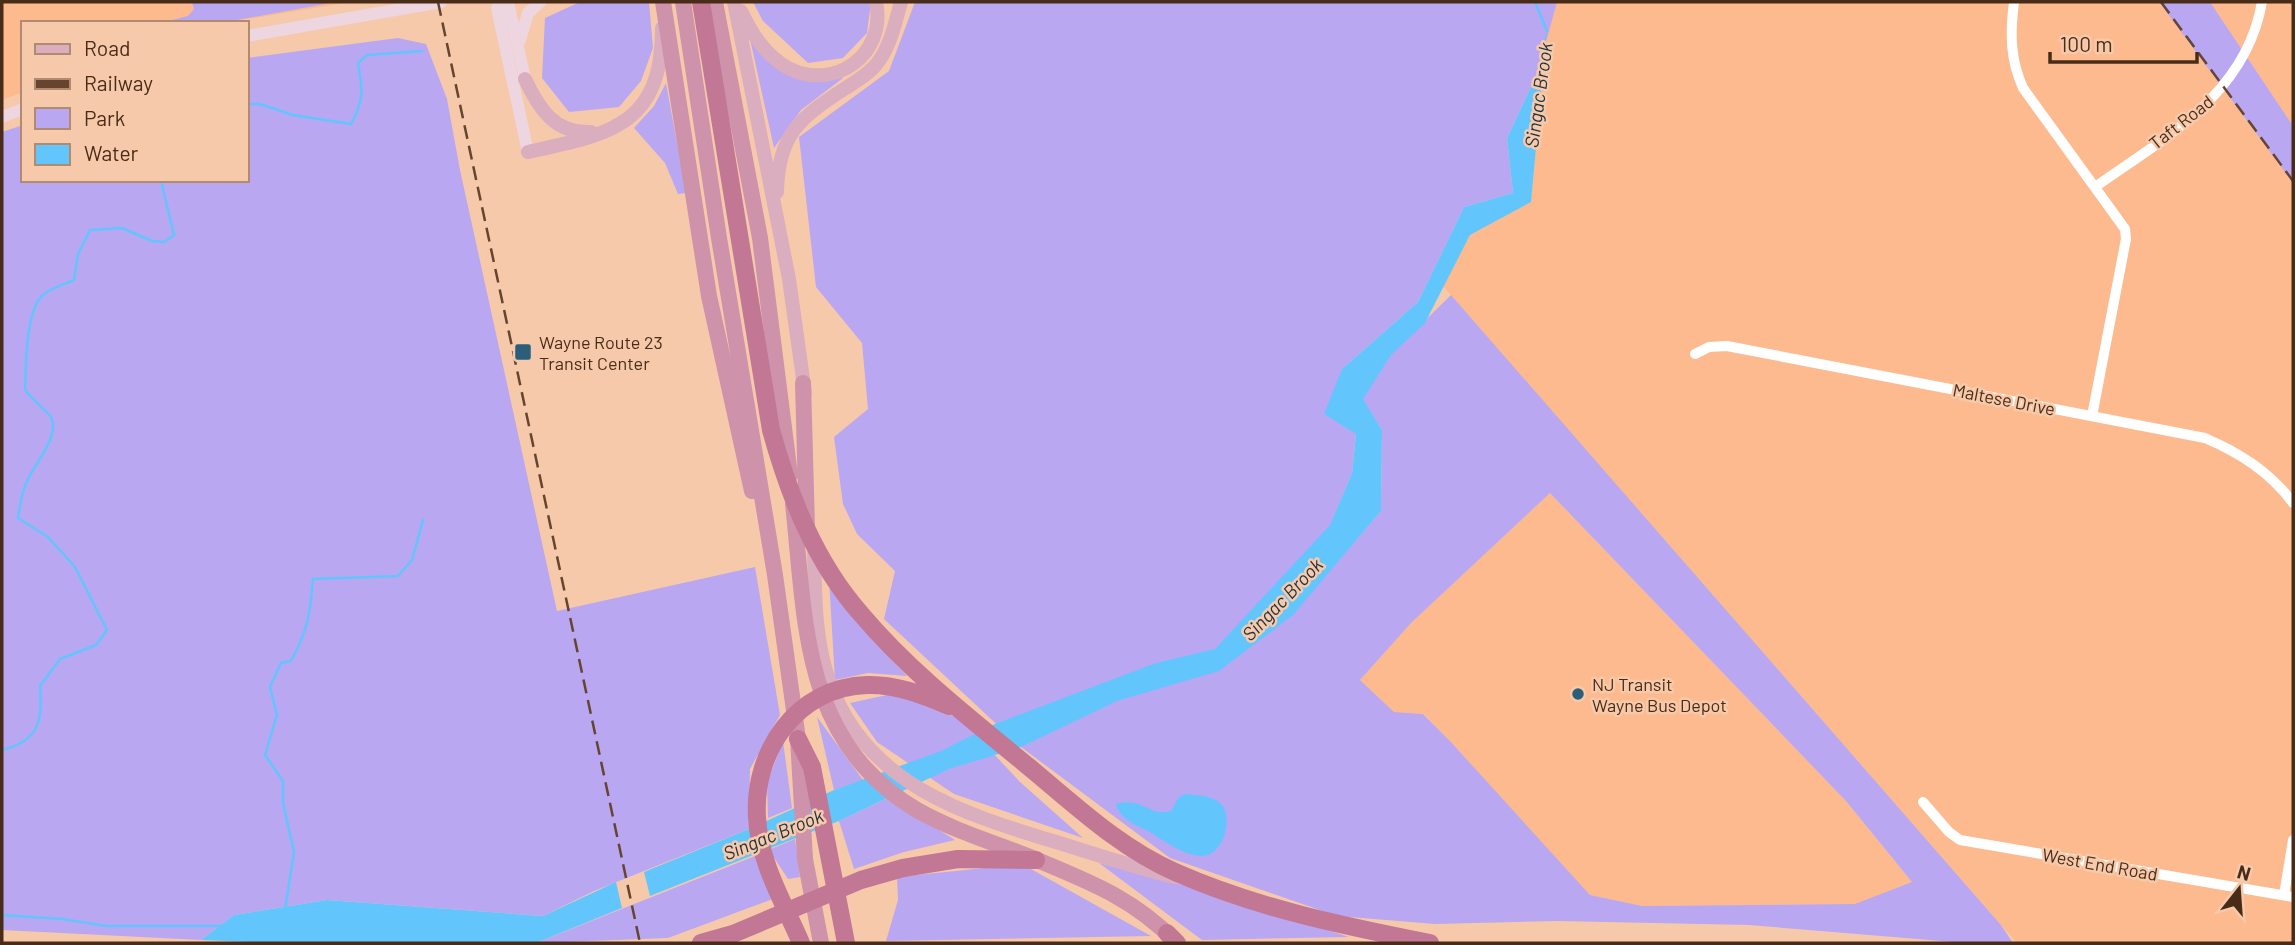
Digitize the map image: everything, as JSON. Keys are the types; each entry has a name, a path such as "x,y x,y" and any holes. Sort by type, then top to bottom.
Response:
{"highway":[{"path":"662,2 715,329 749,480 775,575"},
{"path":"683,2 775,575 798,739 807,878 821,943"},
{"path":"701,2 762,384 777,453 797,508 821,556 860,614 906,662 1128,847 1175,873 1210,886 1325,921 1430,943"},
{"path":"715,2 762,251 807,638 818,687 832,720 851,751 871,774 897,797 940,821 1083,878 1141,910 1174,940"},
{"path":"803,383 807,638"},
{"path":"801,943 763,855 757,819 758,792 766,757 783,727 808,704 837,690 868,685 883,685 913,692 965,713"},
{"path":"798,739 812,767 816,783 846,943"},
{"path":"701,943 733,934 861,880 903,868 958,859 1036,860"},
{"path":"832,867 855,943"}],"main road":[{"path":"248,36 441,2"},
{"path":"499,2 497,8 528,152 584,139 623,123 643,105 654,83 662,46 662,2"},
{"path":"508,2 526,79 543,112 560,127 571,131 596,131 623,123"},
{"path":"519,51 524,21 540,2"},
{"path":"735,2 752,33 767,52 798,72 821,76 843,71 865,54 876,34 876,2"},
{"path":"735,2 795,313 810,448 816,599 821,652 830,685 845,715 888,766 920,790 954,808 1156,873 1210,886"},
{"path":"783,245 778,182 781,159 789,137 809,113 876,65 886,48 901,2"},
{"path":"2,117 21,110"}],"street":[{"path":"2014,2 2010,40 2020,80 2055,134 2125,229 2126,239 2092,416"},
{"name":"Taft Road","path":"2095,187 2175,130 2215,97 2239,64 2248,46 2262,2"},
{"name":"Maltese Drive","path":"1695,354 1709,347 1727,346 2207,439 2246,458 2279,485 2293,503"},
{"name":"West End Road","path":"1923,802 1959,840 2289,896"},
{"path":"2289,896 2293,840"}],"shaded area":[{"path":"2,2 351,2 235,21 21,21 21,93 2,100"},
{"path":"1557,2 2159,2 2293,183 2293,943 2017,943 1443,286 1470,235 1531,202 1547,29"},
{"path":"2210,2 2293,2 2293,126 2216,11"},
{"name":"NJ Transit Wayne Bus Depot","path":"1550,493 1846,801 1912,882 1856,904 1642,906 1590,895 1424,714 1394,712 1360,680 1411,623"}],"green space":[{"path":"192,2 336,2 232,21 168,21 188,16 194,9"},
{"path":"580,2 649,2 653,48 641,81 619,107 569,112 542,78 545,18"},
{"path":"753,2 871,2 867,33 843,58 808,63 763,21"},
{"path":"915,2 1557,2 1537,74 1507,138 1513,193 1464,207 1418,302 1342,369 1356,434 1352,473 1294,612 1381,511 1382,430 1362,399 1391,354 1451,295 2001,925 2013,943 1966,943 1749,925 1558,921 1435,924 1337,916 1170,858 1021,747 884,619 895,571 857,534 843,504 834,437 868,409 862,343 816,287 799,137 889,71","holes":["1550,493 1846,801 1912,882 1855,904 1642,906 1590,895 1423,714 1394,712 1360,680 1411,623"]},
{"path":"2159,2 2210,2 2293,126 2293,183"},
{"path":"398,38 426,44 447,99 460,170 557,611 755,567 780,715 750,769 749,829 594,891 543,916 327,900 234,915 201,940 2,930 2,132 21,126 21,182 248,182 248,58"},
{"path":"750,39 806,79 843,78 801,110 774,148"},
{"path":"666,83 686,193 678,194 665,163 634,128 654,106"},
{"path":"829,579 866,632 907,676 868,673 835,680"},
{"path":"896,693 961,719 1020,782 1083,838 954,794 877,742 850,703"},
{"path":"817,717 863,780 834,790"},
{"path":"783,741 792,808 768,818 767,783"},
{"path":"888,798 955,840 904,852 854,869 839,821"},
{"path":"795,839 800,877 788,879 771,849"},
{"path":"755,856 773,899 668,938 536,943"},
{"path":"1099,863 1207,891 1349,937 1202,940"},
{"path":"1022,864 1151,936 886,941 898,900 897,877"}],"water":[{"path":"1547,29 1531,202 1470,235 1425,323 1391,355 1363,399 1382,430 1381,511 1293,615 1219,671 1117,701 1021,747 949,769 839,821 650,896 644,872 749,829 834,790 941,751 995,724 1156,663 1215,649 1330,525 1352,473 1356,434 1324,414 1342,369 1418,302 1464,207 1513,193 1507,138 1537,74"},
{"path":"1185,794 1213,799 1225,810 1225,834 1210,854 1195,855 1174,847 1128,820 1120,813 1116,804 1125,802 1157,811 1171,811 1179,797"},
{"path":"616,882 622,908 536,943 274,943 201,940 234,915 327,900 543,916"}],"waterway":[{"name":"Singac Brook","path":"1535,2 1547,31"},
{"path":"248,104 260,104 293,115 351,124 361,95 358,63 367,55 422,51"},
{"path":"2,750 24,741 36,728 41,710 40,686 60,659 96,645 107,630 75,567 48,537 18,518 25,486 49,443 53,425 50,415 25,390 26,353 33,312 44,294 74,280 78,254 90,230 122,228 152,241 164,242 174,235 163,182"},
{"path":"285,910 294,852 283,803 283,781 265,755 277,715 270,687 281,663 291,661 305,631 313,579 398,576 412,560 423,520"},
{"path":"2,915 62,919 107,926 222,926"}],"railway":[{"path":"438,2 640,943"},
{"path":"2161,2 2293,181"}],"place":[{"name":"Wayne Route 23 Transit Center","path":"523,352"},
{"name":"NJ Transit Wayne Bus Depot","path":"1578,694"}]}
